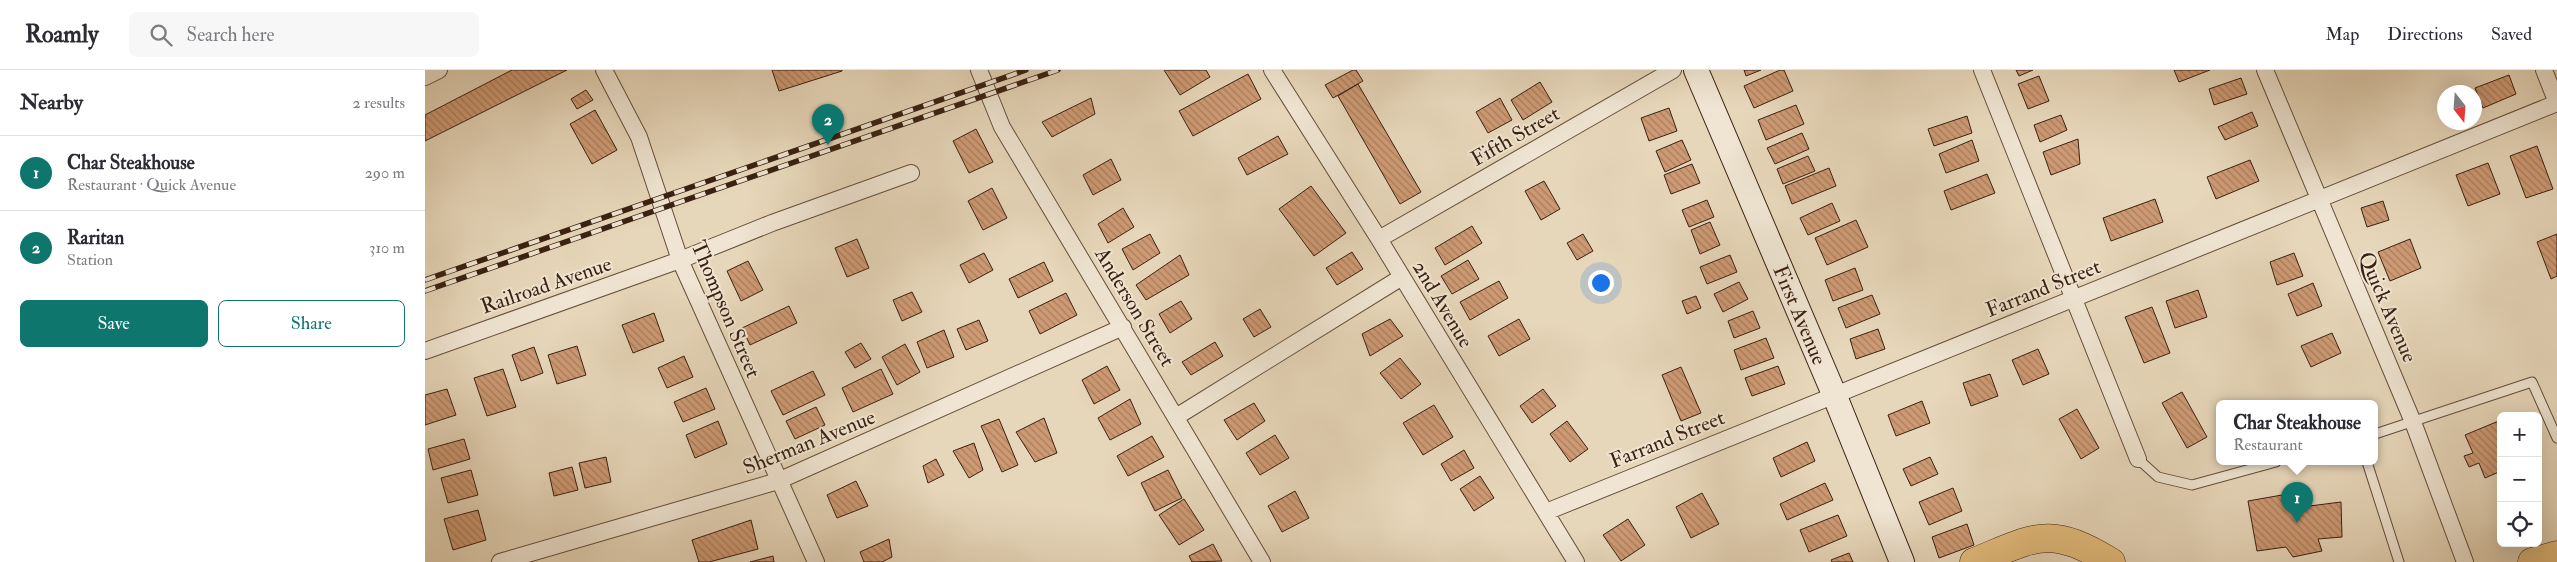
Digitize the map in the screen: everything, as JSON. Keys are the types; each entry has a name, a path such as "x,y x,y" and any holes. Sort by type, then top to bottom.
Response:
{"highway":[{"path":"1974,562 2029,540 2048,536 2067,539 2111,562"},
{"path":"2532,562 2557,555"}],"street":[{"path":"425,77 439,70"},
{"name":"Thompson Street","path":"604,70 639,136 680,260 816,562"},
{"name":"Anderson Street","path":"979,70 1002,127 1262,562"},
{"name":"2nd Avenue","path":"1272,70 1379,239 1576,562"},
{"name":"Fifth Street","path":"1379,239 1673,70"},
{"name":"First Avenue","path":"1696,70 1834,394 1902,562"},
{"path":"1982,70 2137,459"},
{"name":"Quick Avenue","path":"2265,70 2413,422 2465,562"},
{"path":"2544,70 2557,103"},
{"name":"Farrand Street","path":"1546,512 2557,103"},
{"name":"Railroad Avenue","path":"425,351 680,260 772,223 911,173"},
{"path":"1176,417 1402,277"},
{"name":"Sherman Avenue","path":"500,562 778,481 1123,327"}],"lane":[{"path":"2378,433 2532,382 2557,438"},
{"path":"2137,459 2158,477 2192,485 2265,465"},
{"path":"2368,465 2399,562"}],"building":[{"path":"512,70 567,70 425,141 425,115"},
{"path":"772,70 842,70 842,71 779,91"},
{"path":"1164,70 1206,70 1210,77 1180,95"},
{"path":"1356,70 1363,81 1333,98 1325,85"},
{"path":"1744,70 1761,70 1746,76"},
{"path":"1784,70 1793,91 1754,108 1744,86"},
{"path":"2016,70 2033,70 2019,76"},
{"path":"2174,70 2210,70 2179,82"},
{"path":"1248,74 1261,99 1193,136 1179,111"},
{"path":"2509,75 2516,94 2483,108 2482,85"},
{"path":"2039,76 2049,101 2028,109 2018,84"},
{"path":"2241,78 2247,94 2214,105 2209,89"},
{"path":"1540,82 1552,102 1523,120 1511,100"},
{"path":"1358,84 1421,192 1400,204 1338,96"},
{"path":"586,90 593,100 577,109 571,99"},
{"path":"1091,98 1095,114 1052,137 1042,122"},
{"path":"1500,98 1512,120 1488,133 1476,112"},
{"path":"1796,105 1804,124 1766,140 1758,120"},
{"path":"1669,108 1677,131 1649,141 1641,118"},
{"path":"595,110 617,150 592,164 570,124"},
{"path":"2252,112 2258,126 2225,140 2218,127"},
{"path":"2061,115 2067,130 2040,142 2034,125"},
{"path":"1967,116 1972,133 1934,146 1928,129"},
{"path":"976,129 993,162 969,173 953,141"},
{"path":"1802,133 1809,149 1775,164 1767,148"},
{"path":"1278,136 1288,154 1247,175 1238,158"},
{"path":"2078,139 2080,164 2051,175 2043,152"},
{"path":"1682,140 1691,160 1665,172 1656,151"},
{"path":"1972,140 1979,161 1946,173 1939,154"},
{"path":"2537,146 2553,189 2526,198 2510,156"},
{"path":"1808,156 1815,171 1783,184 1777,169"},
{"path":"1111,159 1121,180 1093,195 1083,175"},
{"path":"2250,160 2259,181 2216,199 2207,177"},
{"path":"2488,163 2500,194 2468,206 2456,175"},
{"path":"1692,164 1700,183 1671,194 1664,175"},
{"path":"1829,168 1836,186 1792,204 1785,186"},
{"path":"1987,174 1995,193 1951,210 1944,191"},
{"path":"1544,181 1560,209 1541,220 1525,191"},
{"path":"1311,186 1346,233 1314,256 1279,209"},
{"path":"992,188 1007,218 983,230 968,201"},
{"path":"2155,199 2163,222 2111,241 2103,218"},
{"path":"1707,200 1714,217 1689,227 1682,210"},
{"path":"2383,201 2389,220 2367,227 2361,208"},
{"path":"1832,203 1840,221 1808,235 1800,218"},
{"path":"1123,208 1134,227 1108,243 1098,224"},
{"path":"1856,220 1868,247 1827,265 1815,238"},
{"path":"1710,222 1720,245 1700,254 1691,230"},
{"path":"1472,226 1482,243 1445,265 1435,248"},
{"path":"1150,234 1160,253 1133,270 1122,249"},
{"path":"1583,234 1593,251 1577,260 1567,243"},
{"path":"2557,234 2557,276 2551,279 2537,242"},
{"path":"857,239 869,268 847,277 835,248"},
{"path":"2410,239 2421,268 2390,281 2378,252"},
{"path":"1352,252 1363,269 1337,285 1326,268"},
{"path":"984,253 993,270 969,283 960,265"},
{"path":"2294,253 2303,276 2277,285 2270,262"},
{"path":"1180,255 1189,275 1146,300 1136,285"},
{"path":"1730,255 1737,272 1707,284 1700,267"},
{"path":"1468,260 1479,279 1452,294 1441,276"},
{"path":"748,261 763,290 741,301 727,271"},
{"path":"1044,262 1053,281 1018,298 1009,279"},
{"path":"1855,268 1863,290 1833,301 1825,280"},
{"path":"1499,281 1508,298 1470,320 1460,302"},
{"path":"1739,282 1748,299 1723,312 1714,294"},
{"path":"2313,283 2322,306 2297,316 2288,294"},
{"path":"2198,290 2207,317 2175,328 2166,301"},
{"path":"912,292 922,312 902,321 893,300"},
{"path":"1066,293 1077,315 1040,334 1029,311"},
{"path":"1872,295 1880,314 1846,328 1838,308"},
{"path":"1696,296 1701,308 1687,314 1682,301"},
{"path":"1181,301 1192,319 1170,333 1159,314"},
{"path":"789,306 797,323 750,345 742,328"},
{"path":"2152,307 2170,353 2144,363 2125,317"},
{"path":"1260,309 1271,327 1254,337 1243,319"},
{"path":"1753,311 1760,328 1734,338 1728,321"},
{"path":"654,313 664,341 633,353 622,325"},
{"path":"1390,319 1403,336 1370,356 1362,334"},
{"path":"1519,319 1530,339 1499,356 1488,336"},
{"path":"979,320 988,341 966,350 957,329"},
{"path":"1878,329 1885,349 1856,359 1850,339"},
{"path":"944,330 954,357 927,368 917,342"},
{"path":"2332,333 2341,353 2311,367 2301,346"},
{"path":"1766,338 1774,358 1741,370 1734,350"},
{"path":"1215,342 1223,356 1191,375 1182,362"},
{"path":"861,343 871,359 855,368 845,352"},
{"path":"905,344 920,372 897,385 882,357"},
{"path":"577,346 586,375 557,384 548,355"},
{"path":"534,347 543,373 521,381 512,355"},
{"path":"2038,349 2049,374 2023,385 2012,360"},
{"path":"684,356 693,377 667,388 658,368"},
{"path":"1400,358 1421,384 1401,399 1380,373"},
{"path":"1107,366 1120,390 1094,404 1082,380"},
{"path":"1778,366 1785,384 1752,396 1745,378"},
{"path":"1681,367 1701,413 1681,421 1662,375"},
{"path":"503,369 516,407 487,416 474,378"},
{"path":"881,369 893,394 853,412 842,388"},
{"path":"813,371 825,395 783,415 771,391"},
{"path":"1990,374 1998,396 1971,406 1963,383"},
{"path":"706,388 715,409 683,422 674,402"},
{"path":"447,389 456,415 425,425 425,395"},
{"path":"1543,389 1556,406 1532,423 1520,406"},
{"path":"2182,392 2207,437 2187,448 2162,403"},
{"path":"1130,399 1141,424 1110,440 1098,418"},
{"path":"1922,401 1930,423 1896,436 1888,415"},
{"path":"1254,403 1265,421 1237,440 1224,420"},
{"path":"1434,405 1453,437 1423,455 1403,423"},
{"path":"816,407 825,425 795,439 786,421"},
{"path":"2077,409 2099,448 2081,459 2059,419"},
{"path":"1044,418 1057,453 1035,462 1016,432"},
{"path":"999,419 1018,465 1002,472 981,426"},
{"path":"718,421 727,444 695,458 686,435"},
{"path":"1567,421 1588,449 1570,462 1550,434"},
{"path":"2497,422 2497,473 2485,478 2479,463 2469,467 2464,456 2473,453 2465,435"},
{"path":"1275,435 1289,458 1260,475 1246,453"},
{"path":"1152,436 1164,457 1128,476 1117,456"},
{"path":"464,439 470,459 433,470 428,449"},
{"path":"1807,442 1815,461 1781,477 1773,458"},
{"path":"974,443 983,470 969,478 953,451"},
{"path":"1464,450 1474,468 1451,481 1441,464"},
{"path":"606,457 611,482 585,488 579,463"},
{"path":"1930,457 1938,474 1911,486 1903,469"},
{"path":"936,459 944,475 928,483 923,466"},
{"path":"572,467 578,490 554,496 549,473"},
{"path":"471,470 478,495 448,503 441,478"},
{"path":"1168,470 1182,498 1155,511 1141,483"},
{"path":"1480,476 1494,498 1474,511 1460,489"},
{"path":"856,481 868,506 837,518 827,495"},
{"path":"1825,483 1833,500 1787,520 1780,504"},
{"path":"1953,488 1962,511 1929,525 1919,502"},
{"path":"1295,491 1309,518 1282,532 1268,506"},
{"path":"1702,493 1719,524 1691,538 1676,507"},
{"path":"2282,495 2286,509 2341,502 2342,537 2318,539 2322,551 2293,557 2286,547 2257,551 2248,501"},
{"path":"1184,499 1204,530 1179,545 1159,515"},
{"path":"478,510 486,540 453,550 444,519"},
{"path":"1838,515 1847,536 1809,552 1800,530"},
{"path":"1628,519 1645,545 1621,561 1603,535"},
{"path":"751,520 758,549 709,562 699,562 692,540"},
{"path":"1967,524 1974,545 1939,558 1932,537"},
{"path":"889,539 892,557 882,562 864,562 860,552"},
{"path":"1213,544 1222,561 1192,562 1189,556"},
{"path":"1849,553 1853,562 1832,562 1831,560"},
{"path":"773,556 774,562 750,562"}],"railway":[{"path":"425,280 1026,70"},
{"path":"425,291 1058,70"}],"place":[{"name":"Raritan","path":"828,145"},
{"name":"Char Steakhouse","path":"2297,523"}]}
